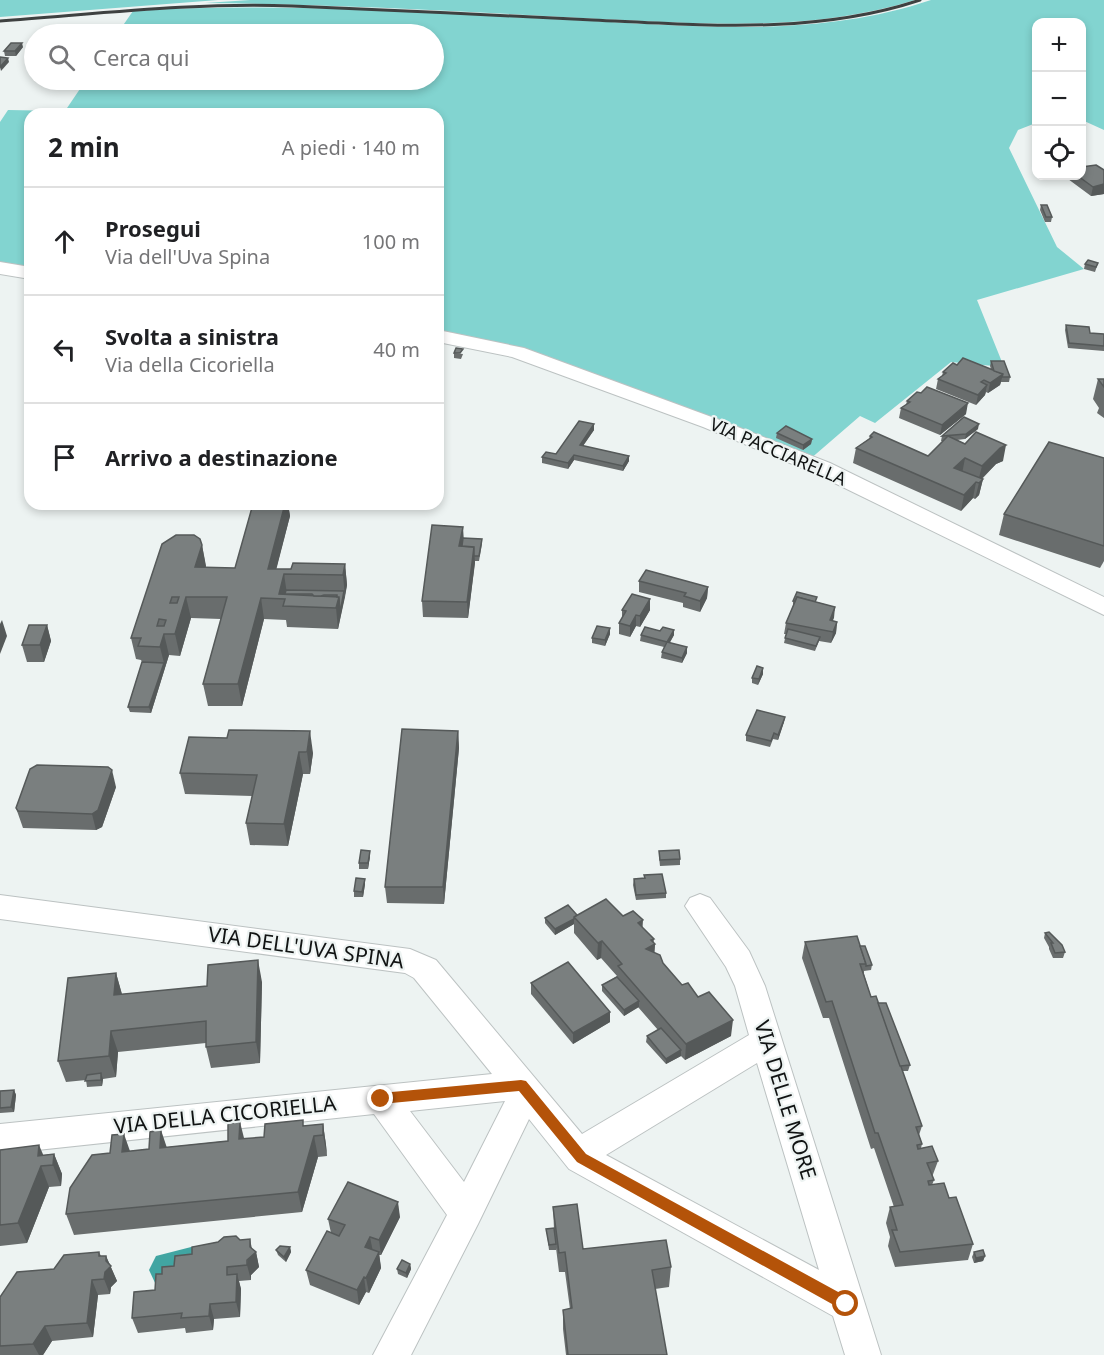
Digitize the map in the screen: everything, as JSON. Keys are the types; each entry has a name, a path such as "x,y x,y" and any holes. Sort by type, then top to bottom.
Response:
{"street":[{"path":"0,268 24,272"},
{"name":"VIA PACCIARELLA","path":"444,337 517,352 710,423 822,468 1104,607"},
{"name":"VIA DELLE MORE","path":"700,906 738,960 750,986 863,1355"},
{"name":"VIA DELL'UVA SPINA","path":"0,908 410,961 425,969 581,1158 846,1304"},
{"path":"578,1154 768,1040"},
{"path":"391,1355 466,1213 524,1088"},
{"name":"VIA DELLA CICORIELLA","path":"0,1139 381,1099 524,1088"},
{"path":"381,1099 466,1213"}],"shaded area":[{"path":"0,0 218,0 0,17"},
{"path":"250,0 915,0 874,11 833,18 749,24 346,6 205,3"},
{"path":"931,0 1104,0 1104,130 1086,122 1086,18 1032,18 1032,125 1018,130 1009,148 1057,247 1084,269 977,300 1004,367 951,362 875,423 860,416 809,460 737,426 512,348 444,336 444,108 67,108 79,90 444,90 444,24 124,24 133,11 298,8 709,27 799,25 888,12"},
{"path":"8,110 24,110 24,266 0,264 0,122"},
{"path":"195,1246 204,1246 157,1287 149,1270 156,1256"}],"building":[{"path":"11,43 22,43 15,51 4,51"},
{"path":"0,57 8,58 0,67"},
{"path":"1096,165 1104,170 1104,184 1093,187 1083,180 1086,180 1086,166"},
{"path":"1041,205 1047,205 1052,217 1046,217"},
{"path":"1088,260 1098,263 1096,267 1085,264"},
{"path":"1066,325 1089,327 1090,333 1104,334 1104,346 1069,343"},
{"path":"456,348 463,349 460,353 454,353"},
{"path":"963,358 1003,374 990,383 984,380 981,382 987,385 978,395 938,379 953,363 957,365"},
{"path":"991,361 1004,361 1010,377 1002,377 1003,374 994,371"},
{"path":"1098,379 1104,379 1104,387"},
{"path":"927,387 968,403 942,425 901,408 910,402 907,401 917,392 921,393"},
{"path":"964,417 979,424 966,434 942,436"},
{"path":"579,421 594,424 580,445 629,456 623,466 574,455 568,463 542,457 546,452 556,454"},
{"path":"786,426 812,439 803,445 777,433"},
{"path":"874,432 928,456 948,436 965,444 976,432 1006,445 982,466 965,458 954,468 983,479 979,483 976,482 964,495 856,448 872,437 870,436"},
{"path":"1049,442 1104,458 1104,546 1004,514"},
{"path":"251,510 283,510 268,569 291,569 293,563 345,564 343,575 284,574 279,594 339,597 336,608 283,606 285,599 261,598 238,684 203,684 227,597 186,597 175,634 164,634 160,647 138,646 141,638 131,638 162,544 176,535 194,535 200,539 202,545 195,567 235,568","holes":["172,597 179,597 177,603 170,603","159,619 166,620 164,626 157,626"]},
{"path":"432,525 463,527 459,546 474,547 467,602 422,601"},
{"path":"463,538 482,539 479,556 474,556 474,547 462,546"},
{"path":"646,570 708,587 700,601 684,596 686,593 639,581"},
{"path":"286,590 344,591 340,613 337,595 285,594"},
{"path":"797,592 817,597 815,602 797,597 793,601"},
{"path":"632,594 650,599 640,616 636,615 630,626 619,623 626,611 622,610"},
{"path":"797,597 835,607 830,620 837,622 833,632 786,623"},
{"path":"29,625 47,625 40,645 22,645"},
{"path":"597,626 610,628 605,640 592,638"},
{"path":"645,627 660,631 663,627 674,630 667,642 641,635"},
{"path":"788,629 820,637 816,646 785,638"},
{"path":"667,642 687,647 682,658 662,652"},
{"path":"142,662 164,663 149,707 128,707"},
{"path":"757,666 763,668 759,679 752,678"},
{"path":"757,710 785,717 778,735 774,733 771,741 746,735"},
{"path":"402,729 458,731 443,887 385,887"},
{"path":"229,730 310,731 307,752 299,752 284,824 246,823 257,775 180,773 189,737 227,738"},
{"path":"37,765 108,767 112,770 98,810 92,814 18,811 16,808 30,769"},
{"path":"361,850 370,851 368,863 359,863"},
{"path":"679,850 680,859 660,860 659,851"},
{"path":"662,874 666,893 636,895 634,879 645,878 644,875"},
{"path":"356,878 365,879 362,892 354,891"},
{"path":"606,899 623,916 633,911 643,920 638,923 654,939 651,940 655,944 646,949 660,955 663,963 682,985 688,983 698,997 709,992 733,1020 686,1044 618,966 622,964 602,941 598,943 574,917"},
{"path":"568,905 577,915 555,929 545,918"},
{"path":"1049,932 1062,945 1065,952 1055,953 1051,943 1053,943 1045,933"},
{"path":"857,936 866,964 860,964 871,997 876,996 922,1126 916,1127 922,1144 917,1145 918,1149 932,1146 938,1161 927,1163 934,1180 928,1181 929,1185 944,1183 949,1198 956,1197 973,1244 900,1252 892,1230 897,1230 890,1207 903,1205 878,1133 875,1133 832,1001 826,1002 805,942"},
{"path":"860,946 865,946 872,965 866,966"},
{"path":"258,960 256,1042 206,1047 206,1021 111,1031 109,1056 58,1061 68,978 116,973 114,995 207,986 208,965"},
{"path":"568,962 610,1012 573,1033 531,983"},
{"path":"617,977 639,1001 624,1010 602,985"},
{"path":"878,1003 886,1003 910,1065 900,1066"},
{"path":"661,1028 681,1050 666,1059 647,1036"},
{"path":"101,1073 101,1080 85,1081 87,1075"},
{"path":"14,1090 11,1107 0,1108 0,1091"},
{"path":"303,1120 303,1126 323,1124 323,1135 314,1136 298,1192 66,1214 70,1188 92,1155 110,1153 112,1135 124,1134 122,1152 149,1149 150,1132 161,1130 160,1148 228,1141 228,1123 240,1122 239,1139 264,1137 265,1124"},
{"path":"39,1145 38,1156 54,1154 53,1165 41,1166 18,1223 0,1225 0,1150"},
{"path":"348,1182 398,1202 379,1240 370,1237 365,1247 379,1252 357,1290 306,1270 327,1231 339,1236 345,1225 328,1219"},
{"path":"577,1204 583,1249 666,1240 671,1267 652,1270 667,1355 568,1355 563,1310 572,1308 565,1252 559,1253 553,1207"},
{"path":"554,1228 556,1244 549,1245 546,1229"},
{"path":"236,1236 240,1240 250,1239 250,1247 256,1252 247,1260 247,1265 227,1267 227,1275 237,1274 236,1302 210,1304 209,1316 181,1318 182,1313 132,1318 134,1292 155,1290 156,1274 162,1274 162,1267 174,1266 175,1256 192,1254 192,1247 218,1242 224,1237"},
{"path":"280,1246 290,1247 284,1257 276,1250"},
{"path":"983,1250 985,1256 976,1258 974,1252"},
{"path":"99,1252 99,1256 106,1256 106,1261 111,1266 105,1272 104,1279 92,1280 87,1323 45,1326 33,1344 0,1346 0,1297 17,1272 54,1269 64,1255"},
{"path":"402,1260 410,1264 406,1273 397,1269"}],"railway":[{"path":"0,21 146,9 256,5 675,24 758,25 840,19 920,0"}],"route":[{"path":"381,1099 521,1085 581,1158 846,1304"}]}
